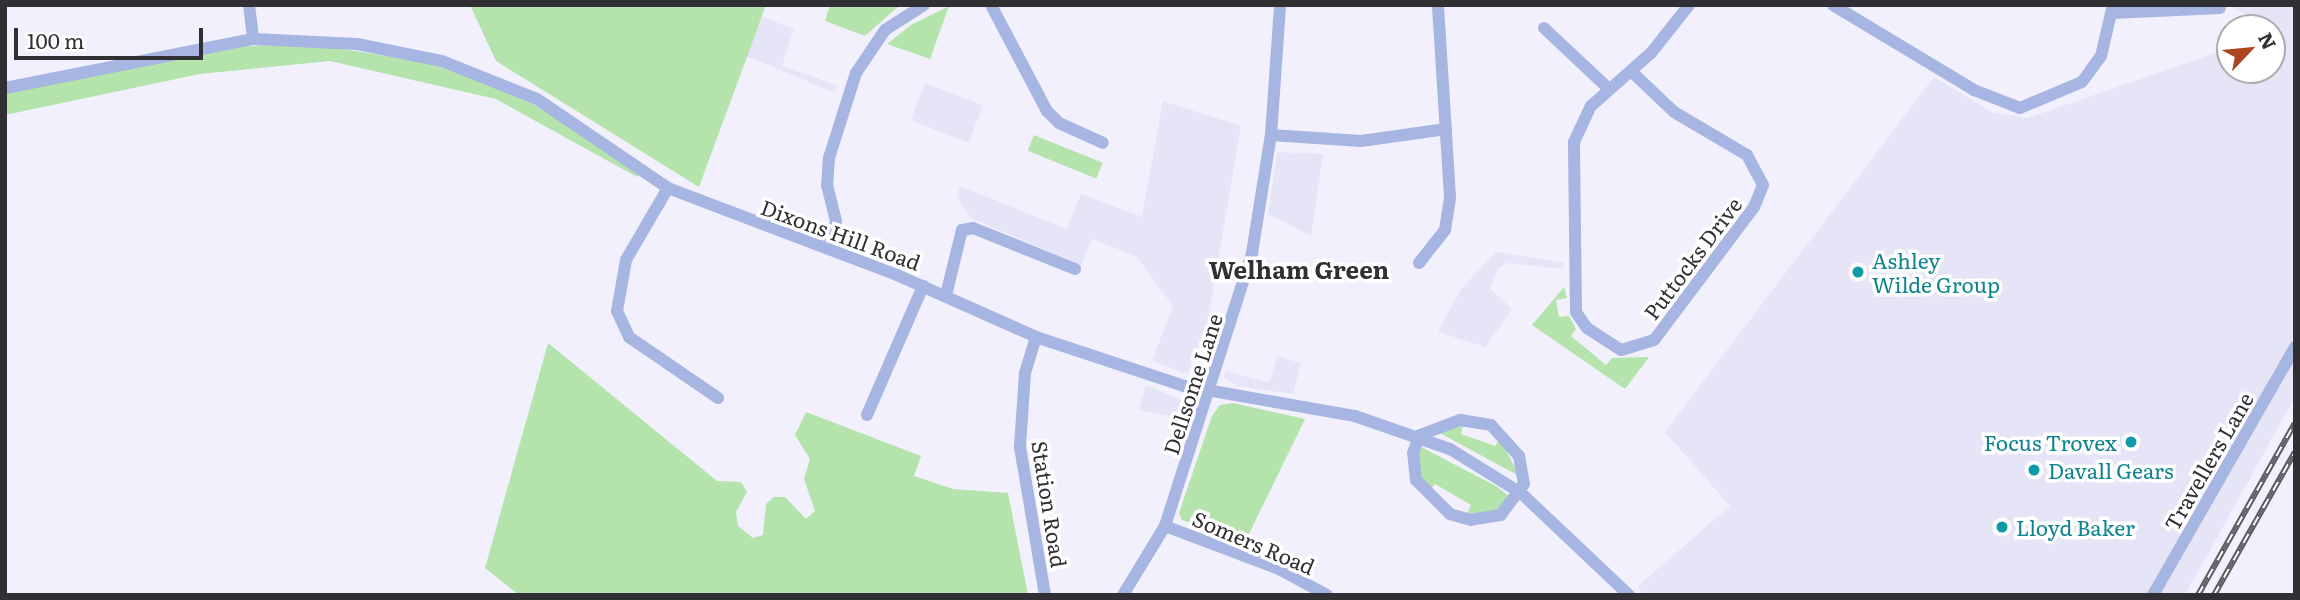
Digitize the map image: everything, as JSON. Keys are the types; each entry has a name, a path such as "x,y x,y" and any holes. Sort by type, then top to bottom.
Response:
{"street":[{"path":"249,5 253,40"},
{"path":"828,249 836,221 829,158 856,73 885,30 924,5"},
{"path":"991,5 1047,111 1059,123 1103,143"},
{"name":"Dellsome Lane","path":"1123,595 1165,526 1211,391 1252,253 1271,135 1280,5"},
{"path":"1419,263 1436,247 1448,217 1446,129 1438,5"},
{"name":"Puttocks Drive","path":"1632,72 1674,113 1747,155 1763,186 1754,207 1654,340 1632,350 1611,346 1587,328 1574,303 1574,142 1583,116 1609,89 1632,72 1689,5"},
{"path":"1833,5 1974,90 2020,108 2067,92 2101,55 2113,9 2220,8"},
{"path":"1544,29 1609,89"},
{"name":"Dixons Hill Road","path":"5,88 201,44 253,40 358,44 466,70 537,99 668,188 946,295 1036,337 1211,391 1317,408 1419,435 1521,493 1629,595"},
{"path":"1271,135 1361,141 1446,129"},
{"path":"668,188 626,260 617,311 629,337 718,398"},
{"path":"946,295 962,230 973,228 1075,269"},
{"path":"867,415 923,286"},
{"name":"Station Road","path":"1036,337 1025,373 1020,447 1045,595"},
{"name":"Travellers Lane","path":"2153,595 2295,347"},
{"path":"1460,419 1491,425 1519,456 1521,493 1509,510 1490,518 1450,514 1416,480 1412,453 1419,435 1460,419"},
{"name":"Somers Road","path":"1165,526 1279,569 1327,595"}],"shaded area":[{"path":"2229,5 2295,5 2295,397 2185,595 1644,595 1638,586 1730,506 1665,432 1934,77 1994,113 2028,118 2216,53 2216,84 2286,84 2286,14 2245,14"},
{"path":"762,17 794,29 782,66 839,86 833,92 746,56"},
{"path":"925,83 983,105 969,143 911,120"},
{"path":"1163,101 1241,126 1208,319 1187,374 1152,361 1173,306 1136,256 1092,239 1081,265 971,218 957,198 960,186 1067,229 1081,194 1142,217"},
{"path":"1277,152 1323,154 1311,236 1268,214"},
{"path":"1496,252 1564,263 1564,269 1508,263 1498,268 1490,288 1512,309 1485,347 1438,332 1461,289"},
{"path":"1277,356 1301,363 1293,394 1237,386 1224,377 1226,371 1269,383"},
{"path":"1146,385 1189,403 1190,420 1139,410"}],"green space":[{"path":"470,5 766,5 699,187 496,61"},
{"path":"830,5 900,5 865,36 825,21"},
{"path":"949,6 930,59 887,44 911,25"},
{"path":"309,44 438,64 493,84 554,115 640,173 637,177 496,99 330,61 200,74 5,115 5,92 247,46"},
{"path":"1034,135 1103,163 1096,178 1028,151"},
{"path":"1564,287 1567,298 1556,300 1559,317 1569,316 1576,329 1571,336 1606,365 1612,358 1649,357 1625,389 1532,325"},
{"path":"548,343 717,481 741,482 747,492 736,512 738,526 753,538 763,535 766,504 774,497 785,497 806,519 815,511 804,479 810,459 795,435 806,412 921,456 914,476 953,489 1008,493 1028,595 519,595 485,568"},
{"path":"1233,403 1305,419 1245,542 1182,520 1179,513 1212,416 1220,405"},
{"path":"1463,426 1461,434 1495,446 1500,438 1519,476 1438,432"},
{"path":"1421,447 1496,486 1510,497 1506,506 1488,515 1467,514 1471,505 1435,484 1428,493 1414,457"}],"railway":[{"path":"2198,595 2295,423"},
{"path":"2214,595 2295,452"}],"place":[{"name":"Ashley Wilde Group","path":"1858,272"},
{"name":"Focus Trovex","path":"2131,442"},
{"name":"Davall Gears","path":"2034,470"},
{"name":"Lloyd Baker","path":"2002,527"}],"district":[{"name":"Welham Green","path":"1299,269"}]}
